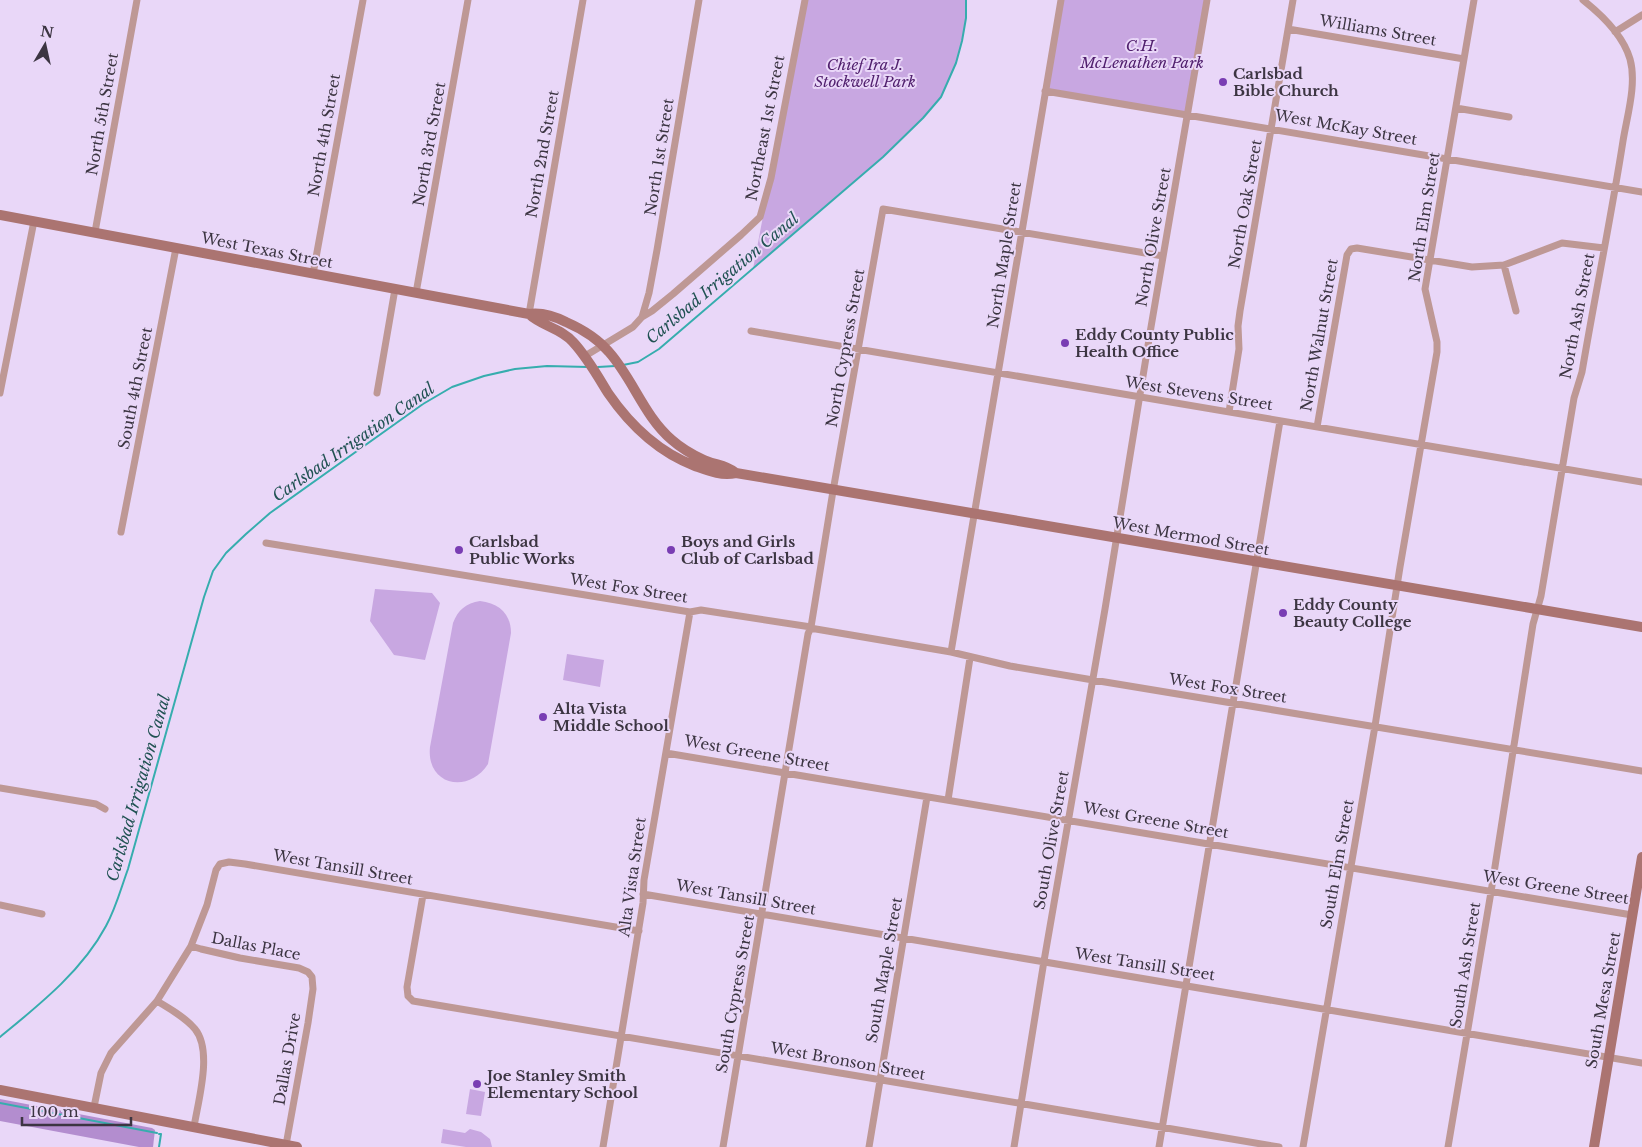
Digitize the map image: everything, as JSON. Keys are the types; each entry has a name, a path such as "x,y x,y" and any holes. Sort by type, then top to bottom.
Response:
{"street":[{"name":"North 5th Street","path":"95,232 137,0"},
{"name":"North 4th Street","path":"314,274 363,0"},
{"name":"North 3rd Street","path":"416,293 468,0"},
{"name":"North 2nd Street","path":"528,314 583,0"},
{"name":"North 1st Street","path":"642,317 656,258 698,0"},
{"name":"Northeast 1st Street","path":"585,356 606,348 633,327 642,317 652,312 760,217 771,178 805,0"},
{"name":"North Maple Street","path":"974,514 1060,0"},
{"name":"North Olive Street","path":"1116,538 1207,0"},
{"name":"North Oak Street","path":"1230,412 1239,349 1238,326 1240,311 1293,0"},
{"name":"North Elm Street","path":"1397,586 1437,352 1437,342 1425,289 1474,0"},
{"name":"North Ash Street","path":"1537,609 1574,398 1582,372 1616,187 1631,89 1632,70 1625,47 1608,23 1583,0"},
{"path":"1614,32 1642,15"},
{"name":"Williams Street","path":"1288,29 1464,59"},
{"name":"West McKay Street","path":"1045,91 1642,192"},
{"path":"1456,108 1509,116"},
{"name":"North Cypress Street","path":"833,490 883,209 1022,232"},
{"name":"West Texas Street","path":"0,215 528,314 537,313 562,320 581,330 606,348 653,419 672,440 709,462 727,466 736,474"},
{"path":"0,393 34,221"},
{"path":"1022,232 1163,256"},
{"path":"1429,260 1472,267 1504,265 1562,243 1604,248"},
{"name":"South 4th Street","path":"120,532 176,248"},
{"name":"North Walnut Street","path":"1317,427 1347,254 1351,249 1357,248 1429,260"},
{"path":"1504,265 1516,311"},
{"path":"377,393 395,289"},
{"name":"West Texas Street","path":"528,314 535,320 568,336 585,356 622,411 644,436 682,460 702,469 725,475 736,474"},
{"name":"West Stevens Street","path":"751,332 1642,482"},
{"name":"North Walnut Street","path":"1159,1147 1280,421"},
{"name":"West Mermod Street","path":"736,474 1642,627"},
{"name":"South Cypress Street","path":"723,1147 833,490"},
{"path":"951,652 974,514"},
{"name":"South Olive Street","path":"1014,1147 1116,538"},
{"name":"West Fox Street","path":"266,543 690,612 701,610 811,628 951,652 970,658 1093,680 1642,771"},
{"name":"South Elm Street","path":"1304,1147 1397,586"},
{"name":"South Ash Street","path":"1448,1147 1537,609"},
{"name":"Alta Vista Street","path":"603,1147 639,931 644,880 690,612"},
{"path":"948,800 970,658"},
{"name":"West Greene Street","path":"666,753 1637,916"},
{"path":"0,788 96,804 104,810"},
{"name":"South Maple Street","path":"869,1147 927,797"},
{"name":"South Mesa Street","path":"1594,1147 1609,1057 1637,916 1642,857"},
{"name":"West Tansill Street","path":"191,946 207,904 216,870 220,864 229,862 639,931"},
{"name":"West Tansill Street","path":"644,894 1642,1063"},
{"name":"West Bronson Street","path":"423,895 407,987 408,996 413,1001 621,1038 1279,1147"},
{"path":"0,905 42,914"},
{"path":"94,1107 105,1063 157,1000 191,946"},
{"name":"Dallas Place","path":"191,946 240,958 298,968 308,972 312,978"},
{"name":"Dallas Drive","path":"286,1145 308,1023 313,989 312,978"},
{"path":"157,1000 195,1028 202,1042 204,1061 194,1127"},
{"path":"0,1090 297,1147"}],"green space":[{"name":"Chief Ira J. Stockwell Park","path":"804,0 966,0 966,18 956,63 941,97 923,118 883,157 753,269"},
{"name":"C.H. McLenathen Park","path":"1061,0 1207,0 1187,114 1045,91"},
{"path":"375,589 432,593 440,603 425,660 394,655 370,621"},
{"path":"480,601 493,604 503,611 509,620 511,633 488,764 480,774 470,780 450,781 441,777 435,770 431,760 430,747 453,623 457,614 463,608 471,603"},
{"path":"567,654 604,660 600,687 563,680"},
{"path":"470,1089 485,1092 481,1116 466,1114"},
{"path":"443,1129 465,1133 470,1129 481,1132 490,1139 492,1147 466,1147 441,1143"}],"shaded area":[{"path":"0,1099 152,1128 155,1130 153,1147 139,1147 0,1121"}],"waterway":[{"name":"Carlsbad Irrigation Canal","path":"623,365 638,362 659,349 883,157 923,118 941,97 956,63 966,18 966,0"},
{"name":"Carlsbad Irrigation Canal","path":"0,1037 59,986 85,958 110,919 128,869 204,597 213,571 226,553 270,513 423,404 452,387 484,376 515,369 547,366 588,367"},
{"name":"Carlsbad Irrigation Canal","path":"598,367 615,366"},
{"path":"0,1103 157,1133"},
{"path":"159,1134 161,1134 159,1147"}],"place":[{"name":"Carlsbad Bible Church","path":"1223,82"},
{"name":"Eddy County Public Health Office","path":"1065,343"},
{"name":"Carlsbad Public Works","path":"459,550"},
{"name":"Boys and Girls Club of Carlsbad","path":"671,550"},
{"name":"Eddy County Beauty College","path":"1283,613"},
{"name":"Alta Vista Middle School","path":"543,717"},
{"name":"Joe Stanley Smith Elementary School","path":"477,1084"}]}
